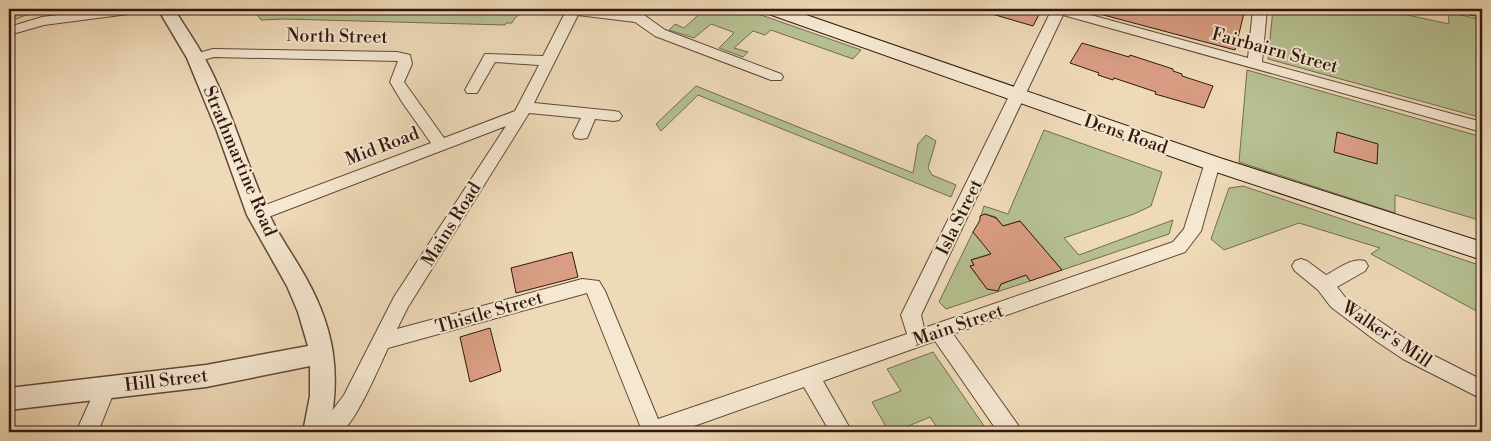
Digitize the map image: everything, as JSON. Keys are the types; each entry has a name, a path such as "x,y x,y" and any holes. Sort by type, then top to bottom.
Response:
{"main road":[{"name":"Dens Road","path":"772,9 1212,163 1482,251"}],"street":[{"path":"9,31 42,21 136,9"},
{"name":"Strathmartine Road","path":"168,9 196,58 227,131 258,216 298,284 310,312 322,352 323,396 316,432"},
{"name":"Isla Street","path":"1010,432 929,334 913,326 911,315 1058,9"},
{"name":"Fairbairn Street","path":"1058,9 1482,126"},
{"path":"1254,64 1260,9"},
{"path":"1463,9 1482,13"},
{"path":"573,10 639,18 660,34 776,77"},
{"name":"Mains Road","path":"321,432 337,422 351,402 401,302 522,110 573,10"},
{"name":"North Street","path":"196,58 213,53 397,56 405,58 405,64 397,82 440,145"},
{"path":"472,90 490,57 548,61"},
{"path":"522,110 614,116"},
{"name":"Mid Road","path":"258,216 440,145 522,110"},
{"path":"581,134 590,114"},
{"name":"Main Street","path":"652,432 1179,247 1192,231 1212,163"},
{"name":"Walker's Mill","path":"1301,266 1325,285 1338,302 1384,336 1410,353 1482,390"},
{"name":"Walker's Mill","path":"1325,285 1359,266"},
{"name":"Thistle Street","path":"380,342 582,286 592,286 596,291 652,432"},
{"name":"Hill Street","path":"9,399 283,363 322,352"},
{"path":"808,376 841,432"},
{"path":"87,432 106,387"}],"green space":[{"path":"9,9 85,9 26,15 9,22"},
{"path":"261,9 555,9 553,14 524,13 515,18 512,23 506,23 505,25 261,20 254,11"},
{"path":"697,9 744,9 861,50 853,59 771,30 765,35 753,31 734,48 748,52 743,57 719,48 733,32 711,24 694,38 669,30 675,24 684,28 703,11"},
{"path":"1273,9 1380,9 1449,24 1448,12 1482,20 1482,118 1268,59"},
{"path":"1247,70 1482,137 1482,221 1395,195 1395,213 1239,162"},
{"path":"696,86 913,173 918,144 926,135 936,141 928,168 932,175 956,185 951,197 698,95 661,131 656,124"},
{"path":"1044,130 1162,172 1151,206 1134,214 1064,238 1079,255 1173,220 1169,234 1062,270 1020,221 1003,226 996,217 985,214 981,216 984,206 1008,214"},
{"path":"1243,186 1482,266 1482,314 1371,254 1380,248 1299,223 1224,250 1211,239 1229,188"},
{"path":"973,232 1006,249 971,260 974,265 970,266 987,289 998,290 999,285 1026,275 1030,281 946,309 939,302"},
{"path":"933,352 984,426 970,432 935,432 939,430 930,417 894,432 889,432 872,402 901,391 887,369"}],"building":[{"path":"986,9 1042,9 1033,26 985,12"},
{"path":"1097,9 1245,9 1235,50 1096,13"},
{"path":"1082,43 1129,57 1130,55 1173,69 1173,71 1182,74 1182,76 1213,86 1204,108 1155,94 1156,92 1114,78 1113,80 1098,75 1099,73 1070,63"},
{"path":"1337,132 1378,144 1377,164 1334,152"},
{"path":"985,214 996,218 1003,226 1020,221 1062,270 1030,281 1026,275 1001,284 998,291 987,289 970,266 974,265 971,260 991,254 973,232 980,220 980,216"},
{"path":"572,252 578,277 516,293 511,268"},
{"path":"490,328 501,371 470,382 460,337"}]}
